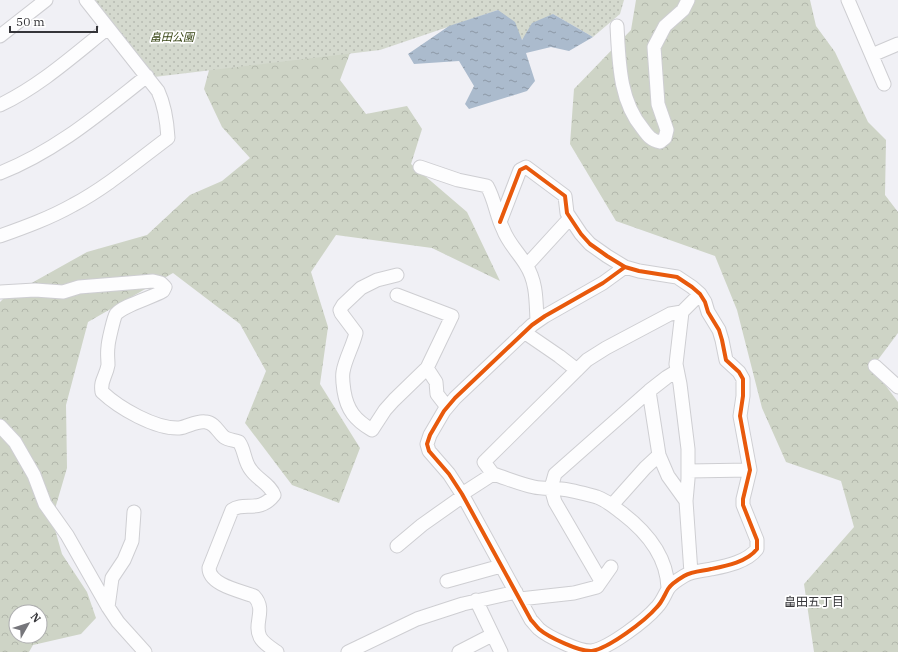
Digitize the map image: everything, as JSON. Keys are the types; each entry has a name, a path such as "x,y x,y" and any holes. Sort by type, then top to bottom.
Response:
{"street":[{"path":"0,36 46,0"},
{"path":"0,236 54,215 74,204 112,180 168,138 162,100 158,91 86,0"},
{"path":"617,26 619,65 624,93 638,124 653,141 660,142 665,138 667,130 658,104 654,47 665,26 683,10 688,0"},
{"path":"848,0 884,84"},
{"path":"0,106 34,86 108,28"},
{"path":"872,55 898,44"},
{"path":"0,173 32,159 69,137 147,76"},
{"path":"420,167 458,180 487,186 492,196 500,222 510,243 527,265 532,276 535,286 537,321"},
{"path":"500,222 520,170 526,167 565,196 567,213 581,234 590,244 625,267 639,271 677,277 700,294 719,330 726,360 739,372 743,379 743,396 740,416 750,470 743,505 757,540 757,549 753,554 733,564 685,575 668,588"},
{"path":"527,265 570,218"},
{"path":"625,267 603,283 537,321 524,332 447,407 430,435 427,444 429,451 449,474 463,495 532,620 540,629 576,649 591,652 604,646 652,613 662,602 668,588 668,576 662,558 653,542 641,528 612,505 598,497 563,489 534,487 493,474 484,462 587,360 606,348 670,314 682,312 700,294"},
{"path":"397,294 452,316 427,368 390,405 372,430 361,423 350,411 346,401 342,380 343,371 356,333 340,310 343,305 361,288 377,280 398,275"},
{"path":"0,292 35,290 63,292 79,287 153,281 162,283 165,287 163,291 156,296 126,308 117,314 113,320 107,348 107,371 101,384 102,392 121,406 142,418 157,424 174,428 181,428 205,422 212,424 223,436 239,442 251,470 272,490 274,495 264,504 254,507 235,507 232,510 209,568 209,574 219,583 254,596 258,600 260,610 260,638 277,652"},
{"path":"682,312 676,364 688,449 686,501 691,573"},
{"path":"524,332 554,352 577,370"},
{"path":"875,366 898,388"},
{"path":"427,368 436,382 437,394 447,407"},
{"path":"601,581 555,502 550,488 555,474 649,391 677,371"},
{"path":"649,391 659,455 668,476 686,501"},
{"path":"0,426 15,442 34,475 45,504 67,535 118,622 145,652"},
{"path":"612,505 645,468 659,455"},
{"path":"688,471 750,470"},
{"path":"397,546 422,525 493,474"},
{"path":"108,606 112,578 124,560 132,541 134,512"},
{"path":"447,581 501,566"},
{"path":"348,652 416,620 476,600 574,593 597,587 611,568"},
{"path":"476,600 501,652"},
{"path":"459,652 492,635"}],"green space":[{"name":"畠田公園","path":"95,0 624,0 620,14 593,37 553,14 521,40 498,10 380,50 154,77"},
{"path":"636,0 810,0 816,26 835,52 868,122 886,140 885,195 898,212 898,333 871,369 898,402 898,652 814,652 804,584 854,527 841,481 786,462 762,408 737,310 715,256 616,221 570,144 574,89 631,30"},
{"path":"356,37 340,80 366,114 407,106 422,129 411,164 467,212 500,281 432,248 336,235 311,272 328,327 320,384 360,448 339,503 292,485 245,423 266,371 240,324 173,273 88,322 66,405 67,468 52,519 62,554 87,592 96,618 81,634 48,642 48,604 8,604 8,644 37,644 33,645 29,652 0,652 0,302 87,252 147,235 190,195 222,181 250,158 222,127 204,89 212,59"}],"water":[{"path":"498,10 515,22 522,40 532,23 553,14 593,37 569,51 551,47 526,53 535,81 527,91 469,109 465,104 474,86 459,61 414,64 408,54 449,26"}],"cycle path":[{"path":"500,222 520,170 526,167 565,196 567,213 581,234 590,244 625,267 639,271 677,277 700,294 705,302 708,312 719,330 726,360 739,372 743,379 743,396 740,416 750,470 743,505 757,540 757,549 748,557 736,563 687,574 671,585 659,605 636,626 608,645 599,649 587,651 572,647 549,636 539,629 531,620 462,494 449,474 429,451 427,444 430,435 444,411 455,398 532,325 603,283 625,267"}],"district":[{"name":"畠田五丁目","path":"814,601"}]}
